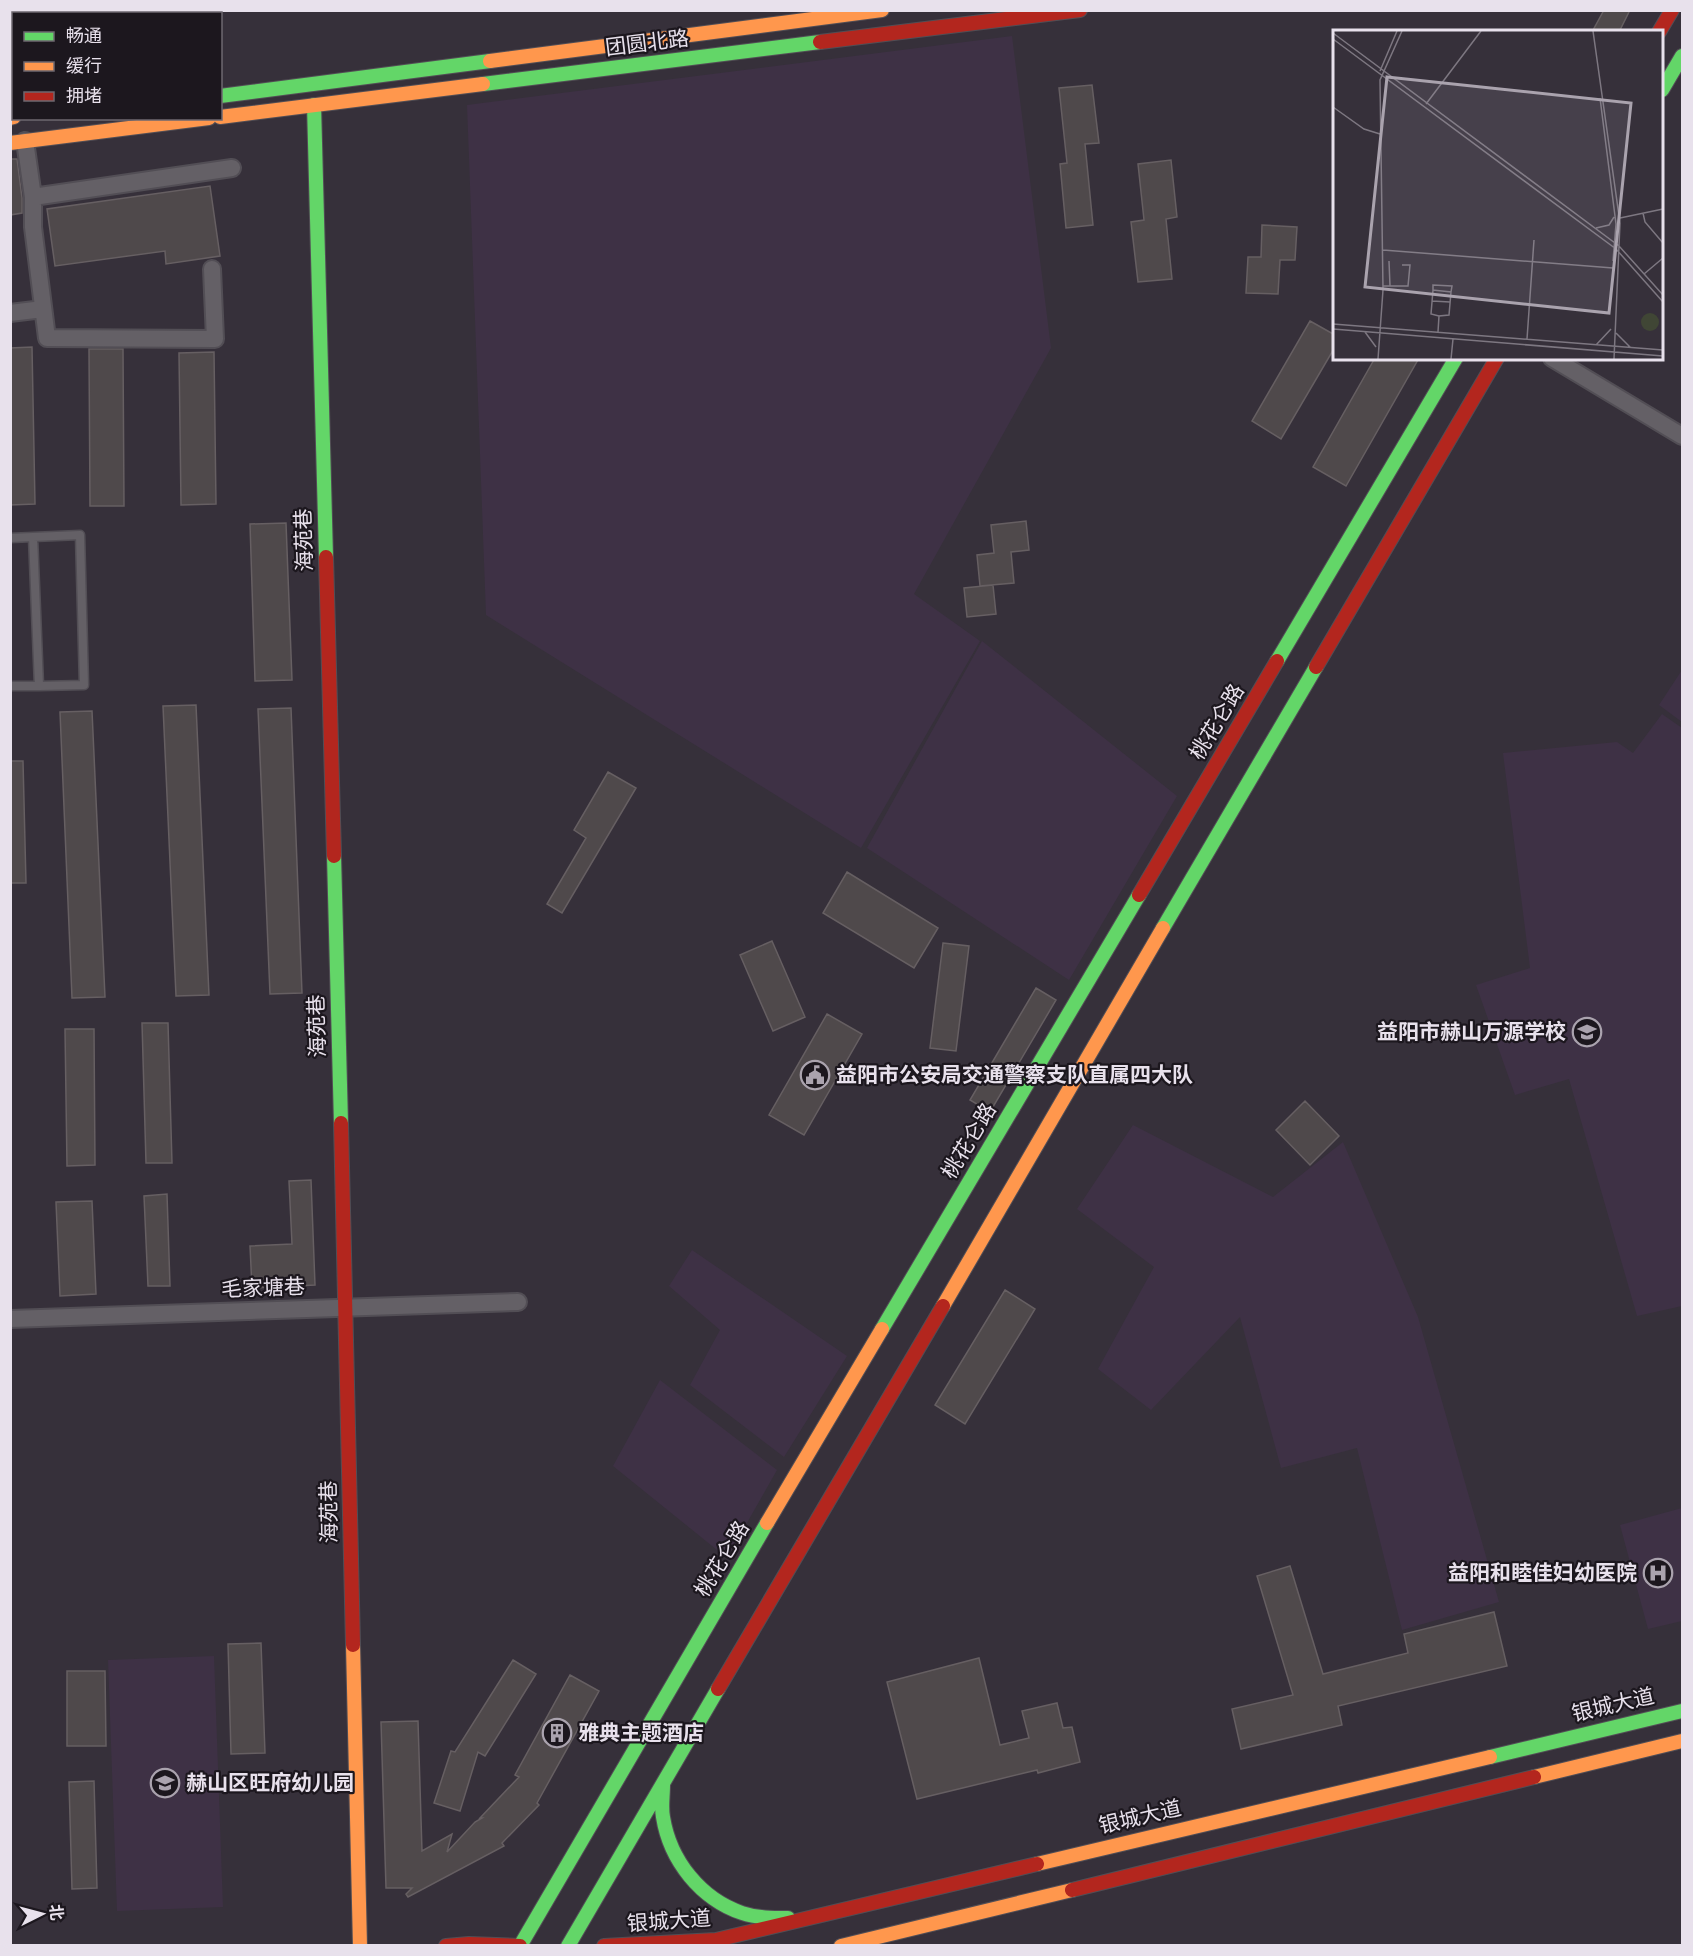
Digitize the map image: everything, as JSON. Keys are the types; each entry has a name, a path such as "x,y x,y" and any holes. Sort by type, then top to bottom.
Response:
{"main road":[{"name":"团圆北路","path":"222,96 882,10"},
{"name":"团圆北路","path":"222,117 1080,10"},
{"path":"1660,30 1672,10"},
{"path":"1663,88 1683,56"},
{"name":"海苑巷","path":"314,105 346,1308 360,1946"},
{"path":"18,142 193,120"},
{"name":"桃花仑路","path":"520,1946 627,1760 1455,360"},
{"path":"568,1946 1496,360"},
{"name":"银城大道","path":"604,1946 716,1940 804,1917 1683,1710"},
{"path":"841,1946 1683,1741"},
{"path":"664,1781 663,1820 675,1856 698,1887 729,1909 766,1919 804,1917"},
{"path":"446,1946 469,1944 520,1946"}],"street":[{"path":"18,142 33,197 33,227 47,338 215,339 212,269"},
{"path":"33,197 232,168"},
{"path":"10,313 44,309"},
{"path":"1555,360 1683,436"},
{"name":"毛家塘巷","path":"10,1319 518,1302"}],"lane":[{"path":"10,538 80,535 84,685 10,686"},
{"path":"33,537 39,686"}],"shaded area":[{"path":"1012,36 1051,348 914,594 980,641 861,848 486,615 467,105"},
{"path":"982,641 1177,796 1069,980 867,848"},
{"path":"1682,670 1682,722 1659,705"},
{"name":"益阳市赫山万源学校","path":"1662,714 1682,728 1682,1306 1637,1316 1569,1079 1515,1095 1476,985 1530,968 1503,753 1617,742 1633,753"},
{"path":"1133,1125 1273,1197 1343,1142 1418,1317 1499,1602 1402,1630 1357,1448 1281,1468 1240,1317 1151,1410 1098,1369 1154,1267 1077,1209"},
{"path":"692,1250 847,1356 784,1457 690,1385 720,1330 669,1286"},
{"path":"660,1380 777,1470 727,1558 613,1466"},
{"name":"益阳和睦佳妇幼医院","path":"1682,1508 1682,1621 1648,1629 1620,1525"},
{"name":"赫山区旺府幼儿园","path":"214,1656 223,1907 117,1911 108,1660"}],"building":[{"path":"1604,10 1630,10 1620,30 1593,30"},
{"path":"1092,85 1099,143 1085,144 1093,225 1066,228 1060,164 1067,163 1059,88"},
{"path":"10,159 17,159 22,213 10,215"},
{"path":"1171,160 1177,217 1166,219 1172,279 1138,282 1131,222 1144,220 1138,164"},
{"path":"210,186 220,256 166,264 165,251 55,266 47,209"},
{"path":"1262,225 1297,227 1295,260 1280,260 1278,294 1246,293 1248,257 1261,257"},
{"path":"1310,321 1333,334 1333,350 1281,439 1252,421"},
{"path":"32,347 35,504 10,505 10,348"},
{"path":"89,349 123,349 124,506 90,506"},
{"path":"214,352 216,504 181,505 179,353"},
{"path":"1374,360 1418,360 1346,486 1313,467"},
{"path":"1026,521 1029,550 1011,552 1014,583 980,586 977,555 994,553 991,525"},
{"path":"286,523 292,680 255,681 250,524"},
{"path":"993,585 996,614 967,617 964,588"},
{"path":"196,705 209,995 176,996 163,706"},
{"path":"291,708 302,993 270,994 258,709"},
{"path":"92,711 105,997 72,998 60,712"},
{"path":"10,761 23,761 26,883 10,883"},
{"path":"608,772 636,788 562,913 547,904 586,838 574,830"},
{"path":"847,872 938,928 914,968 823,913"},
{"path":"772,941 805,1017 773,1031 740,955"},
{"path":"943,943 969,946 956,1051 930,1048"},
{"path":"1036,988 1056,1000 990,1112 970,1100"},
{"name":"益阳市公安局交通警察支队直属四大队","path":"827,1014 862,1034 804,1135 769,1115"},
{"path":"142,1023 168,1023 172,1163 146,1163"},
{"path":"65,1029 94,1029 95,1165 67,1166"},
{"path":"1305,1101 1339,1136 1310,1165 1276,1130"},
{"path":"311,1180 315,1285 252,1288 250,1246 292,1244 289,1181"},
{"path":"167,1194 170,1286 148,1286 144,1196"},
{"path":"92,1201 96,1294 60,1296 56,1202"},
{"path":"1005,1290 1035,1309 965,1424 935,1405"},
{"path":"1290,1566 1323,1674 1408,1653 1404,1634 1494,1612 1507,1666 1338,1706 1342,1725 1241,1749 1232,1709 1293,1695 1257,1576"},
{"path":"261,1643 265,1753 231,1754 228,1644"},
{"path":"979,1658 1000,1745 1029,1738 1022,1711 1057,1703 1063,1728 1072,1727 1080,1762 917,1799 887,1682"},
{"path":"513,1660 536,1674 485,1756 478,1752 460,1811 434,1803 451,1751 455,1752"},
{"path":"67,1671 105,1671 106,1746 67,1746"},
{"path":"570,1675 599,1691 537,1803 539,1805 502,1843 504,1846 408,1897 406,1894 412,1888 386,1888 381,1722 418,1721 422,1851 452,1834 447,1852 519,1777 515,1775"},
{"path":"94,1781 97,1888 72,1889 69,1782"}],"traffic: fast":[{"path":"483,84 820,42"},
{"path":"1663,88 1682,56"},
{"path":"222,96 490,61"},
{"path":"314,105 326,557"},
{"path":"1277,661 1455,360"},
{"path":"1163,928 1316,667"},
{"path":"334,856 341,1123"},
{"path":"882,1329 1139,895"},
{"path":"520,1946 767,1523"},
{"path":"568,1946 718,1689"},
{"path":"1490,1757 1682,1711"},
{"path":"663,1785 662,1813 667,1833 680,1863 701,1888 727,1907 742,1913 759,1917 788,1918"}],"traffic: slow":[{"path":"490,61 882,10"},
{"path":"222,117 483,84"},
{"path":"10,143 193,120"},
{"path":"943,1306 1163,928"},
{"path":"767,1523 882,1329"},
{"path":"353,1645 360,1946"},
{"path":"1534,1777 1682,1741"},
{"path":"1037,1864 1490,1757"},
{"path":"841,1946 1072,1890"}],"traffic: jam":[{"path":"820,42 1080,10"},
{"path":"1660,30 1672,10"},
{"path":"1316,667 1496,360"},
{"path":"326,557 334,856"},
{"path":"1139,895 1277,661"},
{"path":"341,1123 353,1645"},
{"path":"718,1689 943,1306"},
{"path":"1072,1890 1534,1777"},
{"path":"604,1946 716,1940 1037,1864"},
{"path":"446,1946 469,1944 520,1946"}],"place":[{"name":"益阳市赫山万源学校","path":"1587,1032"},
{"name":"益阳市公安局交通警察支队直属四大队","path":"815,1075"},
{"name":"益阳和睦佳妇幼医院","path":"1658,1573"},
{"name":"雅典主题酒店","path":"557,1733"},
{"name":"赫山区旺府幼儿园","path":"165,1783"}]}
